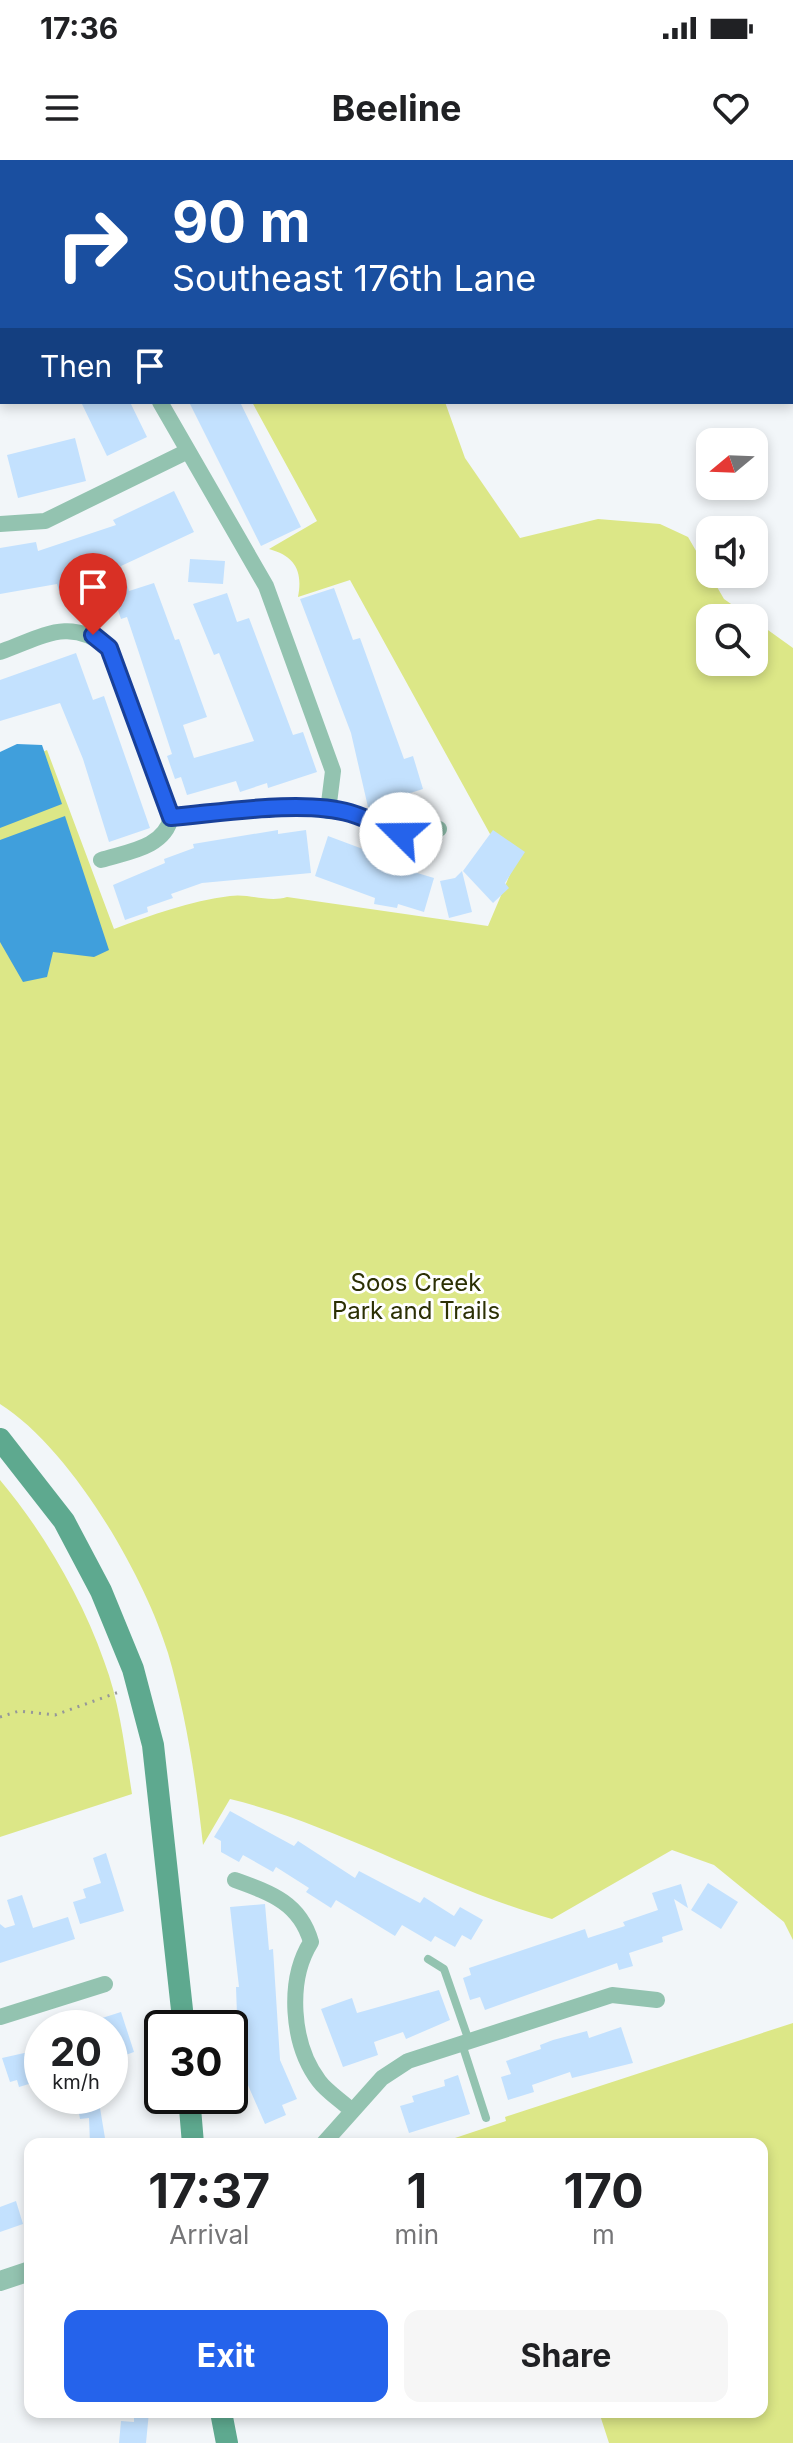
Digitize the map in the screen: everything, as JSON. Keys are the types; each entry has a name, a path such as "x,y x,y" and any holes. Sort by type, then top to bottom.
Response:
{"main road":[{"path":"0,1439 64,1521 101,1591 138,1686 153,1745 182,2010"},
{"path":"190,2114 192,2138"},
{"path":"222,2418 227,2443"}],"street":[{"path":"161,404 266,586 333,771 328,811"},
{"path":"0,524 45,521 188,451"},
{"path":"0,652 69,629 93,635 109,648 171,817 163,835 152,843 101,860"},
{"path":"171,817 295,808 347,812 401,834 439,829"},
{"path":"235,1880 275,1894 296,1909 307,1928 311,1942 300,1959 295,1985 300,2041 320,2082 352,2111"},
{"path":"0,2017 105,1984"},
{"path":"328,2138 394,2068 612,1995 657,2000"},
{"path":"0,2281 24,2273"}],"lane":[{"path":"428,1959 444,1969 486,2118"}],"path":[{"path":"0,1717 19,1711 55,1715 138,1686"}],"green space":[{"name":"Soos Creek Park and Trails","path":"253,404 446,404 465,458 520,538 598,519 660,524 688,537 696,551 696,588 718,588 731,604 696,604 696,676 768,676 768,630 793,648 793,1940 784,1922 714,1865 672,1850 552,1919 470,1891 312,1825 230,1799 203,1845 194,1772 180,1700 157,1621 123,1551 78,1481 26,1424 0,1404 0,770 47,750 114,929 185,905 237,895 273,899 287,897 488,926 511,872 350,580 298,597 299,580 295,566 285,556 269,549 317,521"},
{"path":"0,1480 60,1566 85,1613 110,1677 132,1794 0,1837"},
{"path":"793,2023 793,2443 609,2443 601,2418 768,2418 768,2138 455,2138 506,2121 505,2117"}],"water":[{"path":"17,744 42,745 62,804 0,828 0,752"},
{"path":"65,816 109,950 94,957 53,952 47,977 23,982 0,942 0,840"}],"building":[{"path":"82,404 131,404 147,437 107,456"},
{"path":"190,404 241,404 301,527 261,546"},
{"path":"75,438 86,481 18,498 7,455"},
{"path":"174,491 194,532 121,566 129,591 154,583 175,640 179,639 207,717 183,725 194,758 254,741 219,653 214,655 193,604 227,593 237,622 249,618 293,735 303,732 317,772 268,788 267,783 240,792 236,781 187,795 181,777 175,779 167,756 172,754 127,617 121,619 106,575 59,591 57,584 0,594 0,548 36,542 38,551 116,525 113,520"},
{"path":"190,559 225,561 223,584 188,582"},
{"path":"334,588 353,640 360,638 404,759 413,756 423,789 391,799 393,806 375,810 368,807 351,733 300,599"},
{"path":"76,653 93,700 104,696 150,828 109,842 83,759 60,703 0,721 0,680"},
{"path":"278,830 278,834 306,830 311,873 202,883 171,894 173,898 147,907 148,912 125,920 113,885 165,863 164,859 194,848 193,844"},
{"path":"493,830 525,852 505,883 509,888 493,903 463,871"},
{"path":"328,836 379,855 377,860 405,865 404,869 434,878 424,912 398,904 397,908 374,904 375,898 315,876"},
{"path":"462,871 472,912 449,918 440,881 455,878"},
{"path":"230,1811 294,1846 298,1841 355,1878 359,1871 420,1903 424,1897 454,1916 460,1907 483,1920 471,1940 462,1935 455,1947 435,1936 431,1942 402,1925 395,1936 336,1900 331,1908 306,1892 309,1888 276,1867 273,1872 243,1855 239,1862 221,1852 221,1841 214,1837"},
{"path":"106,1853 124,1911 80,1924 73,1902 86,1898 83,1889 101,1883 93,1858"},
{"path":"708,1883 738,1902 721,1929 691,1910"},
{"path":"681,1884 688,1908 674,1899 683,1930 662,1937 663,1942 629,1953 633,1966 619,1970 617,1963 485,2010 480,1997 470,2000 463,1978 471,1975 469,1968 585,1929 588,1938 625,1926 623,1922 658,1910 652,1893"},
{"path":"22,1895 33,1928 68,1917 75,1939 0,1963 0,1924 5,1928 15,1925 7,1900"},
{"path":"265,1904 269,1950 273,1949 280,2060 297,2099 282,2105 286,2115 265,2124 248,2085 248,2010 237,2010 236,1987 239,1987 230,1907"},
{"path":"439,1990 450,2020 406,2039 403,2032 374,2042 378,2055 343,2067 321,2009 352,1998 357,2013"},
{"path":"621,2027 633,2063 572,2078 570,2072 532,2085 534,2092 508,2100 501,2077 511,2074 506,2061 541,2049 540,2045 553,2040 587,2031 589,2038"},
{"path":"128,2034 134,2052 128,2054"},
{"path":"24,2053 24,2085 19,2087 17,2080 10,2082 2,2058"},
{"path":"458,2075 470,2114 409,2133 400,2106 414,2102 412,2096 445,2086 444,2080"},
{"path":"79,2114 101,2114 105,2138 90,2138 89,2118 80,2119"},
{"path":"16,2201 23,2224 0,2232 0,2207"},
{"path":"134,2418 148,2418 146,2443 119,2443 121,2421 134,2422"}],"route":[{"path":"93,635 109,648 171,817 295,808 347,812 401,834"}]}
